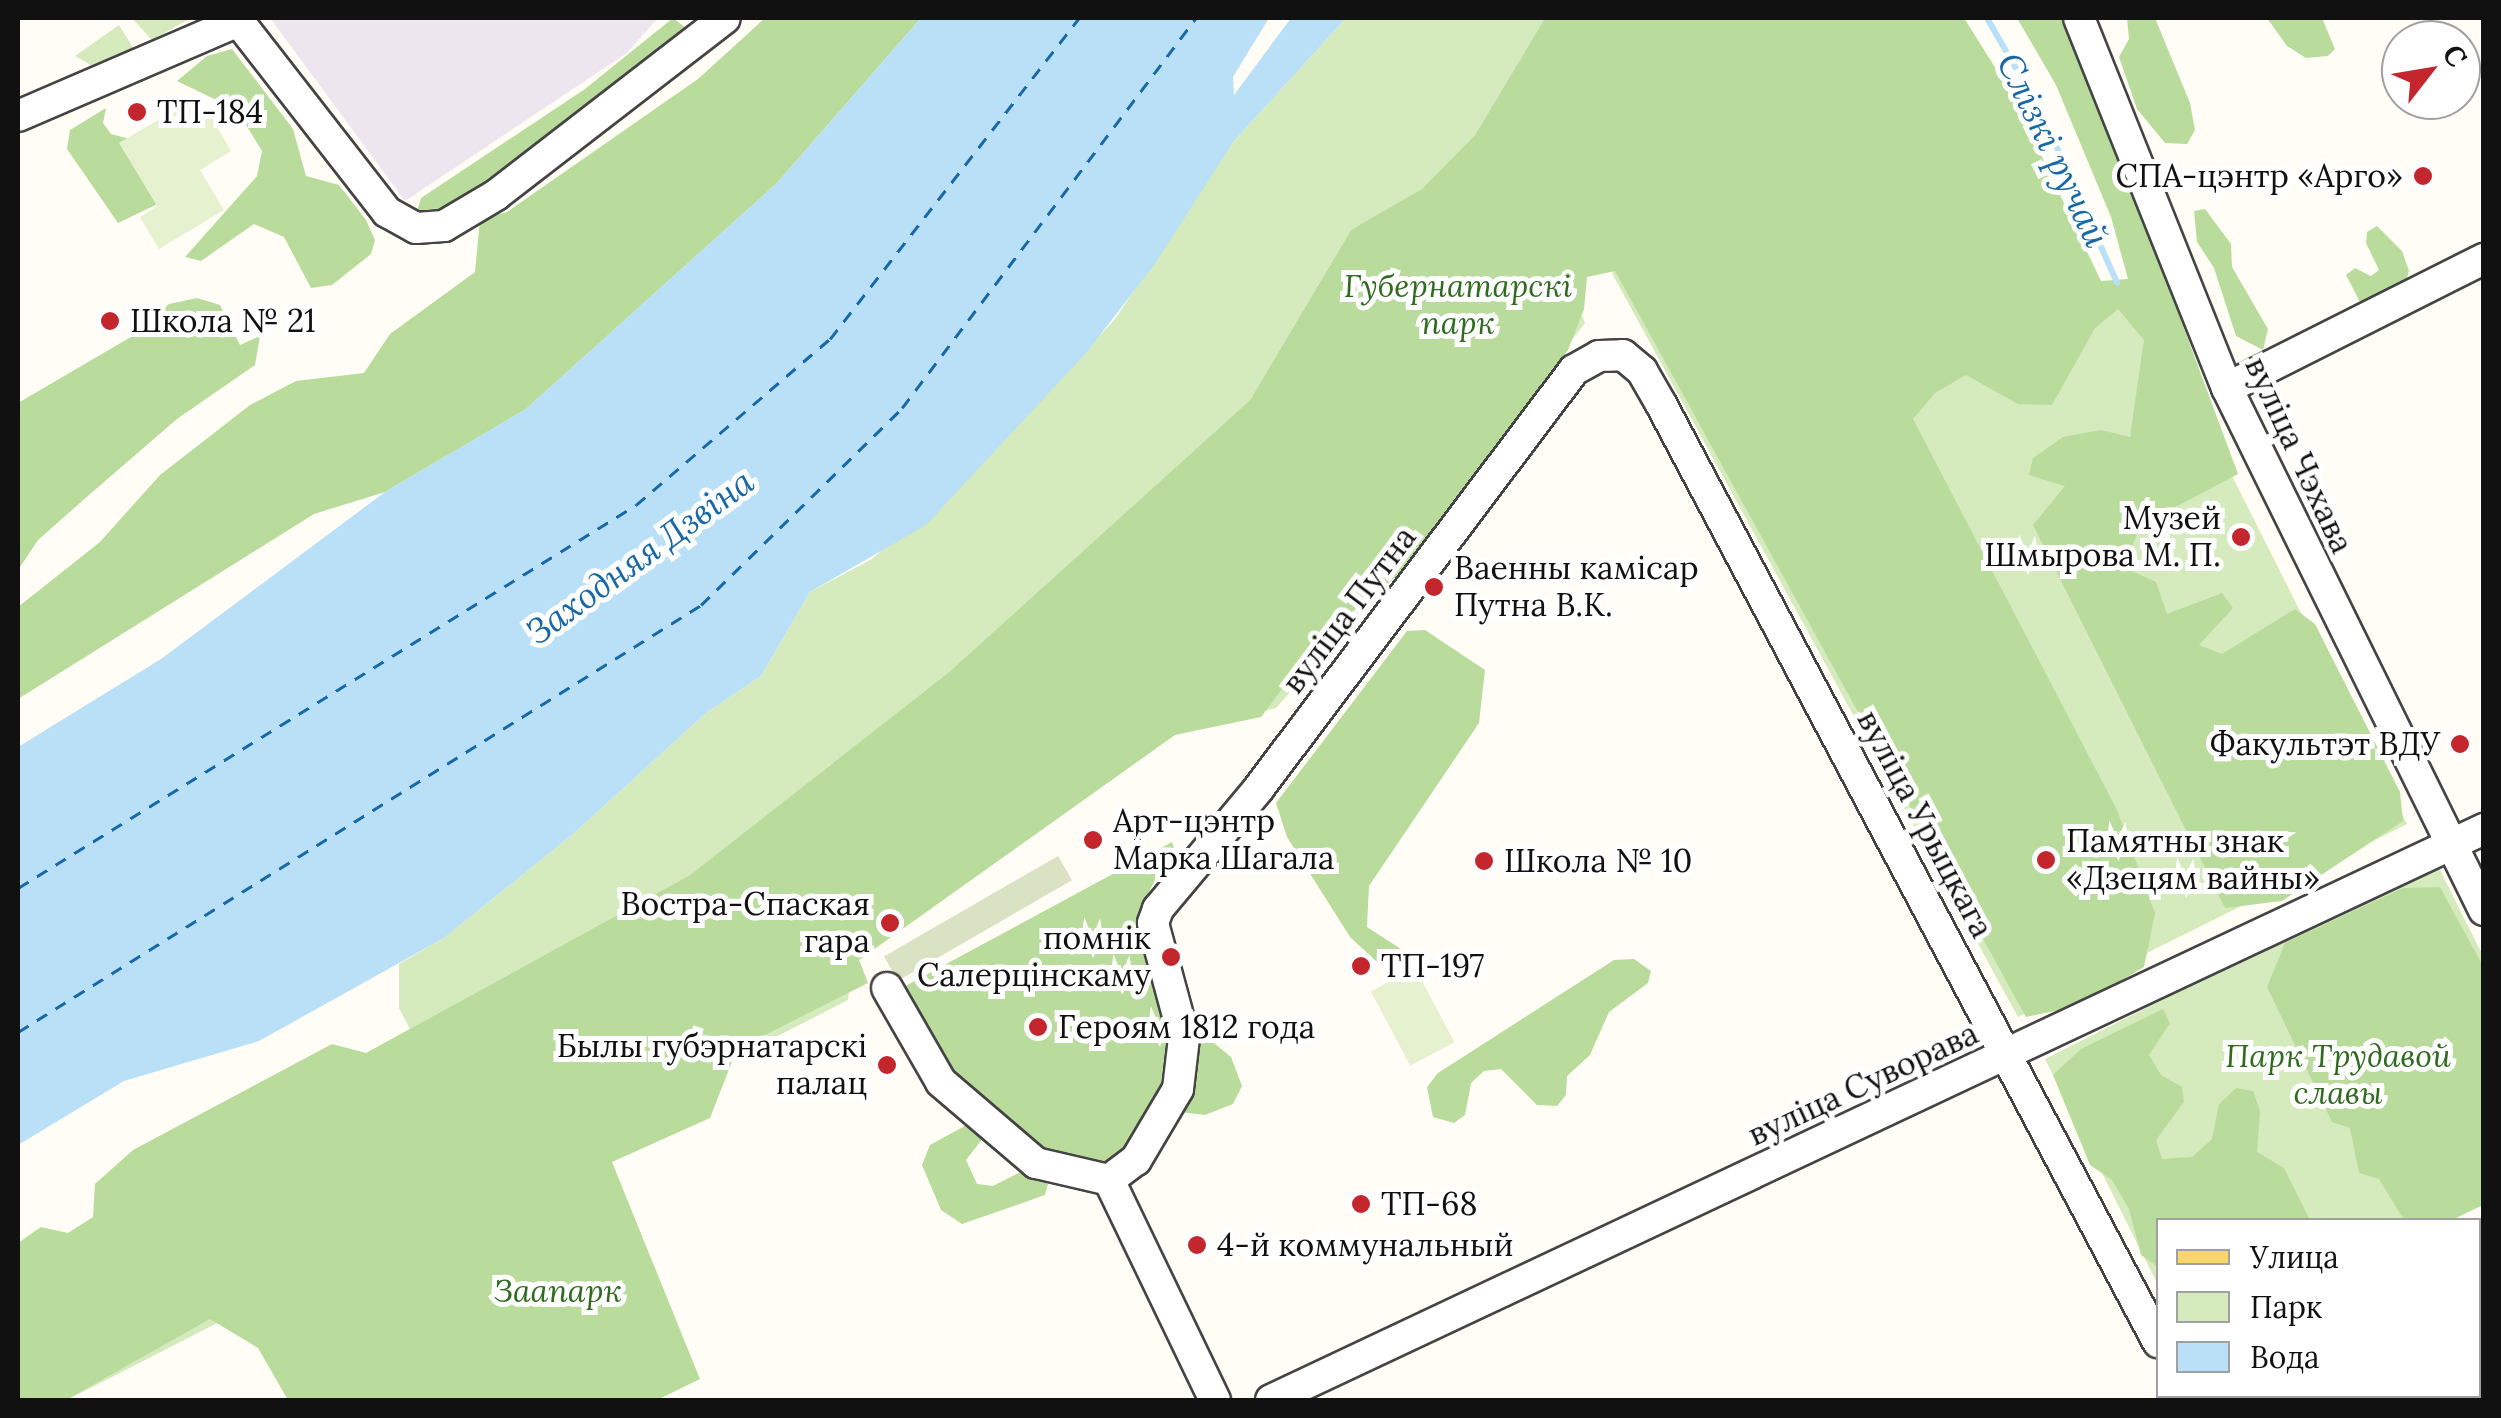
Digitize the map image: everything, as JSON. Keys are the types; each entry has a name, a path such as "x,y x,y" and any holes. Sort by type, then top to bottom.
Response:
{"street":[{"path":"18,116 238,19 387,212 416,228 444,226 496,195 725,18"},
{"name":"вуліца Чэхава","path":"2079,18 2226,388 2484,910"},
{"path":"2226,388 2484,259"},
{"name":"вуліца Путна","path":"1108,1180 1136,1160 1178,1089 1184,1038 1153,923 1181,877 1259,788 1574,370 1614,356"},
{"name":"вуліца Урыцкага","path":"1614,356 1642,370 1661,404 2156,1338"},
{"name":"вуліца Суворава","path":"1272,1400 2484,829"},
{"path":"887,988 941,1082 1036,1163 1108,1180 1215,1400"}],"shaded area":[{"path":"270,18 658,18 627,53 405,201"},
{"path":"2483,1359 2483,1400 2400,1400 2481,1398"}],"green space":[{"path":"132,18 191,18 152,40"},
{"path":"673,18 686,28 674,44 441,219 416,215 421,198 585,89"},
{"path":"765,18 921,18 777,183 526,409 385,492 314,514 18,699 18,607 100,542 160,475 250,405 296,381 364,373 390,334 475,272 480,219 507,212 698,79"},
{"name":"Губернатарскі парк","path":"1346,18 1545,18 1475,135 1446,165 1550,230 1585,323 1357,617 1276,708 1144,743 855,949 848,1000 67,1400 18,1400 1171,621 1351,230 1250,400 949,672 690,875 410,1029 399,1008 399,964 444,938 573,834 706,713 761,676 810,592 872,559 1015,428 1115,319 1234,141"},
{"path":"1545,18 1964,18 2013,96 2101,281 2128,279 2111,217 2056,85 2017,18 2069,18 2238,474 2141,525 2123,567 2156,582 2167,614 2222,593 2233,608 2199,645 2222,654 2295,609 2315,624 2400,792 2403,821 2282,901 2225,908 2033,525 2065,486 2029,475 2033,458 2063,437 2101,430 2130,437 2144,340 2118,309 2095,328 2052,405 2018,404 1966,375 1935,393 1913,419 2117,810 2155,913 2144,967 2078,1006 2026,1017 1615,271 1587,277 1584,309 1568,350 1397,576 1323,635 1261,717 1175,735 859,960 868,983 737,1049 710,1118 612,1162 700,1379 657,1400 288,1400 258,1348 210,1319 66,1400 18,1400 18,1243 41,1227 68,1233 93,1217 95,1184 133,1150 332,1044 366,1053 690,875 949,672 1250,400 1351,230 1422,189 1475,135"},
{"path":"1707,18 1946,18 2101,288 2136,322 2206,424 2407,824 2018,1017 1613,275 1605,211"},
{"path":"2127,18 2155,18 2190,103 2195,130 2187,144 2165,143 2137,109 2119,57 2129,39"},
{"path":"2267,18 2322,18 2335,49 2328,56 2306,58 2287,46"},
{"path":"119,25 134,49 91,65 75,56"},
{"path":"232,49 293,129 306,176 339,185 366,220 375,240 371,254 332,285 311,288 284,237 254,224 201,261 185,257 257,176 262,151 237,110 177,81 207,56"},
{"path":"199,96 231,151 200,170 224,210 159,249 140,217 157,206 119,143"},
{"path":"106,108 103,123 111,134 145,143 164,201 118,223 67,149 70,130"},
{"path":"2205,209 2231,244 2232,267 2268,329 2263,350 2236,336 2214,268 2197,242 2194,211"},
{"path":"2377,226 2402,251 2409,271 2406,281 2371,305 2361,304 2346,275 2355,268 2371,276 2379,270 2366,243 2367,232"},
{"path":"197,298 220,305 240,345 260,336 255,365 177,419 89,495 38,540 18,570 18,403 136,334 169,304"},
{"path":"1425,630 1485,670 1479,723 1369,886 1367,927 1401,949 1377,962 1350,937 1287,837 1276,803 1407,631"},
{"path":"1172,842 1178,860 1155,880 1137,915 1197,1029 1231,1057 1242,1086 1233,1104 1205,1115 1156,1109 1139,1125 1134,1151 1119,1170 1039,1158 937,1071 896,991"},
{"path":"1058,856 1072,880 898,981 884,957"},
{"name":"Парк Трудавой славы","path":"2436,862 2483,956 2483,1177 2401,1218 2156,1218 2156,1281 2045,1059"},
{"path":"2440,887 2483,966 2483,1205 2456,1218 2403,1218 2379,1179 2359,1173 2350,1128 2332,1122 2267,987 2285,943 2403,888"},
{"path":"1634,959 1651,971 1648,983 1609,1012 1590,1055 1567,1076 1566,1095 1557,1106 1537,1105 1501,1069 1484,1071 1471,1083 1465,1115 1454,1123 1433,1117 1427,1087 1438,1073 1614,960"},
{"path":"1415,968 1454,1042 1410,1066 1371,991"},
{"path":"2163,1009 2170,1023 2149,1055 2161,1075 2182,1087 2184,1102 2156,1140 2162,1159 2192,1157 2212,1139 2219,1104 2236,1088 2253,1091 2260,1111 2257,1152 2284,1168 2309,1218 2156,1218 2156,1266 2141,1255 2129,1209 2112,1180 2090,1165 2053,1075 2081,1049"},
{"path":"972,1122 984,1137 966,1160 977,1184 993,1186 1028,1168 1048,1184 1045,1195 962,1224 941,1210 922,1165 930,1145"}],"water":[{"name":"Заходняя Дзвіна","path":"921,18 1269,18 1233,77 1234,95 1291,18 1346,18 1234,141 1154,265 1087,352 926,525 810,592 761,676 706,713 573,834 444,938 259,1041 124,1081 18,1145 18,747 161,659 385,492 526,409 777,183"}],"waterway":[{"name":"Слізкі ручай","path":"1987,18 2041,112 2117,283"}],"ferry route":[{"path":"18,888 636,505 830,339 1079,18"},
{"path":"18,1032 701,605 902,408 1196,18"}],"place":[{"name":"ТП-184","path":"137,112"},
{"name":"СПА-цэнтр «Арго»","path":"2423,176"},
{"name":"Школа № 21","path":"110,321"},
{"name":"Музей Шмырова М. П.","path":"2241,537"},
{"name":"Ваенны камісар Путна В.К.","path":"1434,587"},
{"name":"Факультэт ВДУ","path":"2460,744"},
{"name":"Арт-цэнтр Марка Шагала","path":"1093,840"},
{"name":"Памятны знак «Дзецям вайны»","path":"2046,860"},
{"name":"Школа № 10","path":"1484,861"},
{"name":"Востра-Спаская гара","path":"890,923"},
{"name":"помнік Салерцінскаму","path":"1171,957"},
{"name":"ТП-197","path":"1361,966"},
{"name":"Героям 1812 года","path":"1038,1027"},
{"name":"Былы губэрнатарскі палац","path":"887,1065"},
{"name":"ТП-68","path":"1361,1204"},
{"name":"4-й коммунальный","path":"1197,1245"}],"park label":[{"name":"Заапарк","path":"558,1291"}]}
